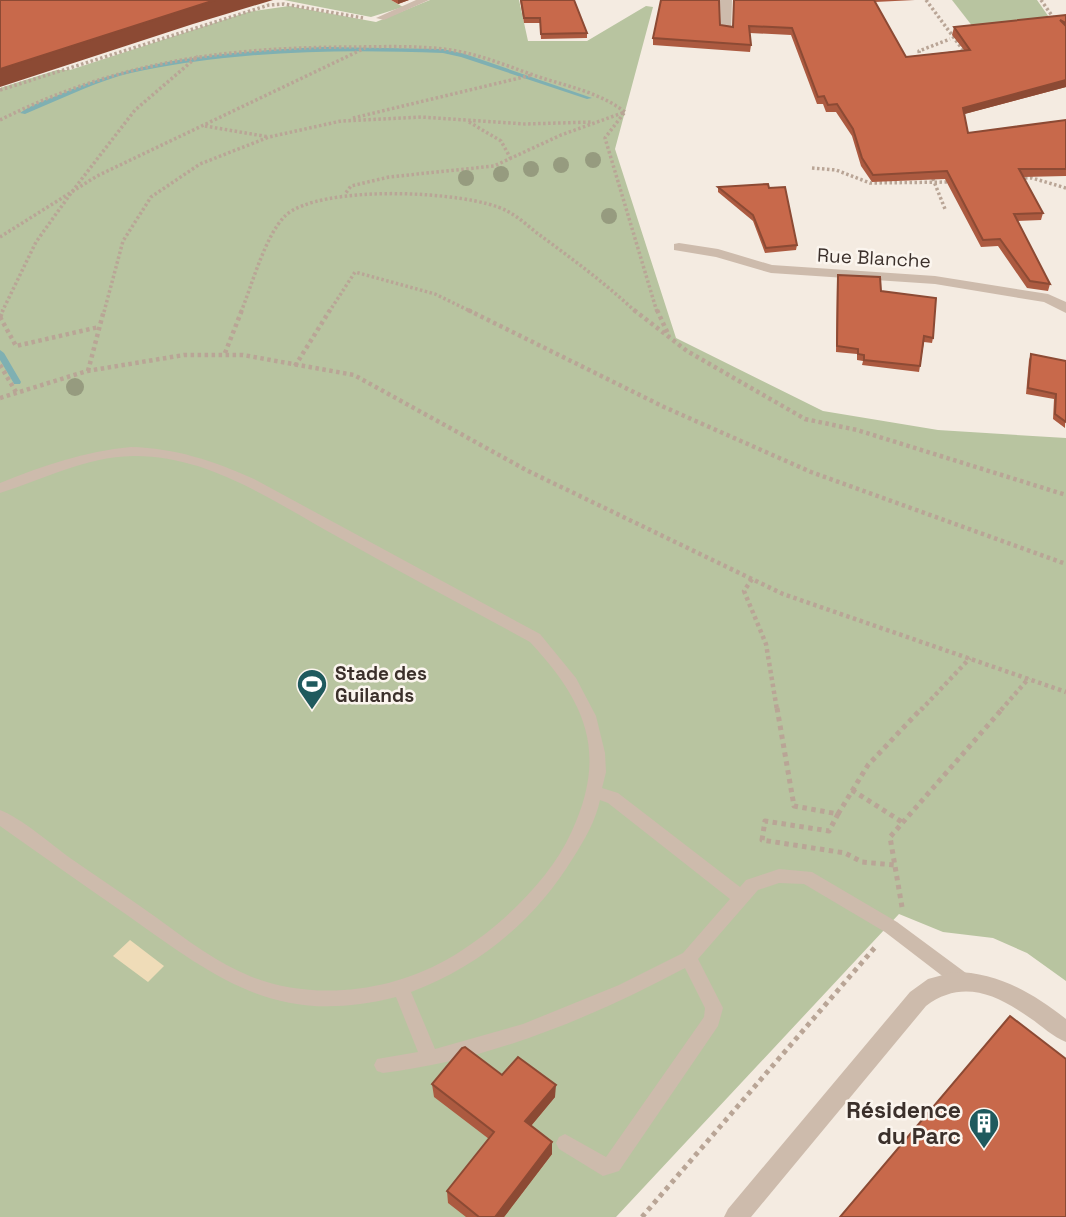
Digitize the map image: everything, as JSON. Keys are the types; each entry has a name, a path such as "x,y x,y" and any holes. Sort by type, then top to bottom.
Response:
{"street":[{"path":"726,0 727,30"},
{"name":"Rue Blanche","path":"679,247 718,253 771,269 935,280 1048,298 1066,308"},
{"path":"736,1217 918,999 936,986 964,982 1000,989 1037,1009 1066,1032"}],"lane":[{"path":"381,18 424,0"},
{"path":"0,488 39,471 83,459 146,452 216,466 535,638 556,659 584,702 592,726 598,770 595,792 586,821 557,872 528,906 481,947 441,971 401,988 330,999 284,994 224,974 0,817"},
{"path":"595,792 614,797 741,898"},
{"path":"383,1065 430,1059 524,1032 625,991 689,958 752,885 779,876 806,877 891,927 964,982"},
{"path":"565,1143 603,1167 612,1164 712,1020 714,1008 689,958"},
{"path":"401,988 430,1059"}],"path":[{"path":"926,0 973,63"},
{"path":"1041,0 1060,27"},
{"path":"0,90 270,5 284,4 368,19 381,18"},
{"path":"925,66 919,51 950,39"},
{"path":"0,237 97,176 367,47"},
{"path":"0,120 55,93 108,74 198,56 239,51 367,47 435,48 463,52 585,92 625,112"},
{"path":"99,327 16,346 0,317 36,242 74,189 135,110 198,56"},
{"path":"88,371 123,241 151,197 200,164 270,137 533,75"},
{"path":"345,194 351,186 389,177 494,166 561,135 625,112"},
{"path":"625,112 605,138 654,305 671,339"},
{"path":"341,121 421,117 525,124 598,122"},
{"path":"468,122 498,138 511,153 511,159"},
{"path":"205,126 270,137"},
{"path":"811,168 836,170 870,183 961,181"},
{"path":"929,171 945,209"},
{"path":"1018,178 1032,178 1066,188"},
{"path":"225,353 273,234 286,215 310,203 345,194 452,196 506,210 600,279 649,324 805,419 1021,478 1066,495"},
{"path":"295,366 355,272 421,289 461,306 578,366 763,452 888,501 1066,564"},
{"path":"0,398 88,371 151,359 225,353 335,374 354,375 528,471 783,594 1066,692"},
{"path":"0,365 16,391"},
{"path":"752,579 744,591 766,644 794,806 838,814"},
{"path":"894,864 862,862 845,852 762,840 765,821 829,831 868,765 970,658"},
{"path":"642,1217 903,913 890,836 1029,678"},
{"path":"852,790 902,822"}],"green space":[{"path":"284,0 391,0 403,7 371,17"},
{"path":"430,0 519,0 528,41 587,41 646,6 653,7 615,149 676,338 823,411 938,430 1066,438 1066,981 1027,953 993,938 943,932 899,914 616,1217 0,1217 0,88 57,70 70,70 248,12 289,6 376,22"},
{"path":"952,0 1037,0 1053,23 973,27"}],"sand":[{"path":"130,940 164,966 148,982 113,956"}],"building":[{"path":"0,0 215,0 0,69"},
{"path":"521,0 574,0 587,33 541,34 540,18 524,18"},
{"path":"661,0 719,0 720,25 733,27 734,0 874,0 906,57 970,50 954,27 1066,15 1066,23 1060,20 1066,26 1066,80 963,108 968,133 1066,120 1066,169 1019,169 1043,213 1014,214 1050,284 1030,281 1000,239 983,240 947,171 873,175 862,158 853,129 837,104 828,105 824,96 818,97 792,28 749,26 751,45 653,38"},
{"path":"768,184 769,188 785,187 797,245 766,248 753,215 718,187"},
{"path":"838,275 880,277 881,291 936,298 933,338 924,336 920,366 864,360 864,355 858,354 858,349 837,346"},
{"path":"1031,354 1066,361 1066,422 1055,414 1056,394 1028,388"},
{"name":"Résidence du Parc","path":"1010,1016 1066,1059 1066,1217 840,1217"},
{"path":"465,1047 502,1075 518,1057 556,1085 525,1121 552,1142 495,1217 479,1217 447,1191 494,1132 432,1084"}],"waterway":[{"path":"23,113 101,80 165,64 243,54 325,49 443,51 463,55 589,98"},
{"path":"0,353 17,382"}],"place":[{"name":"Stade des Guilands","path":"312,711"},
{"name":"Résidence du Parc","path":"984,1150"}]}
